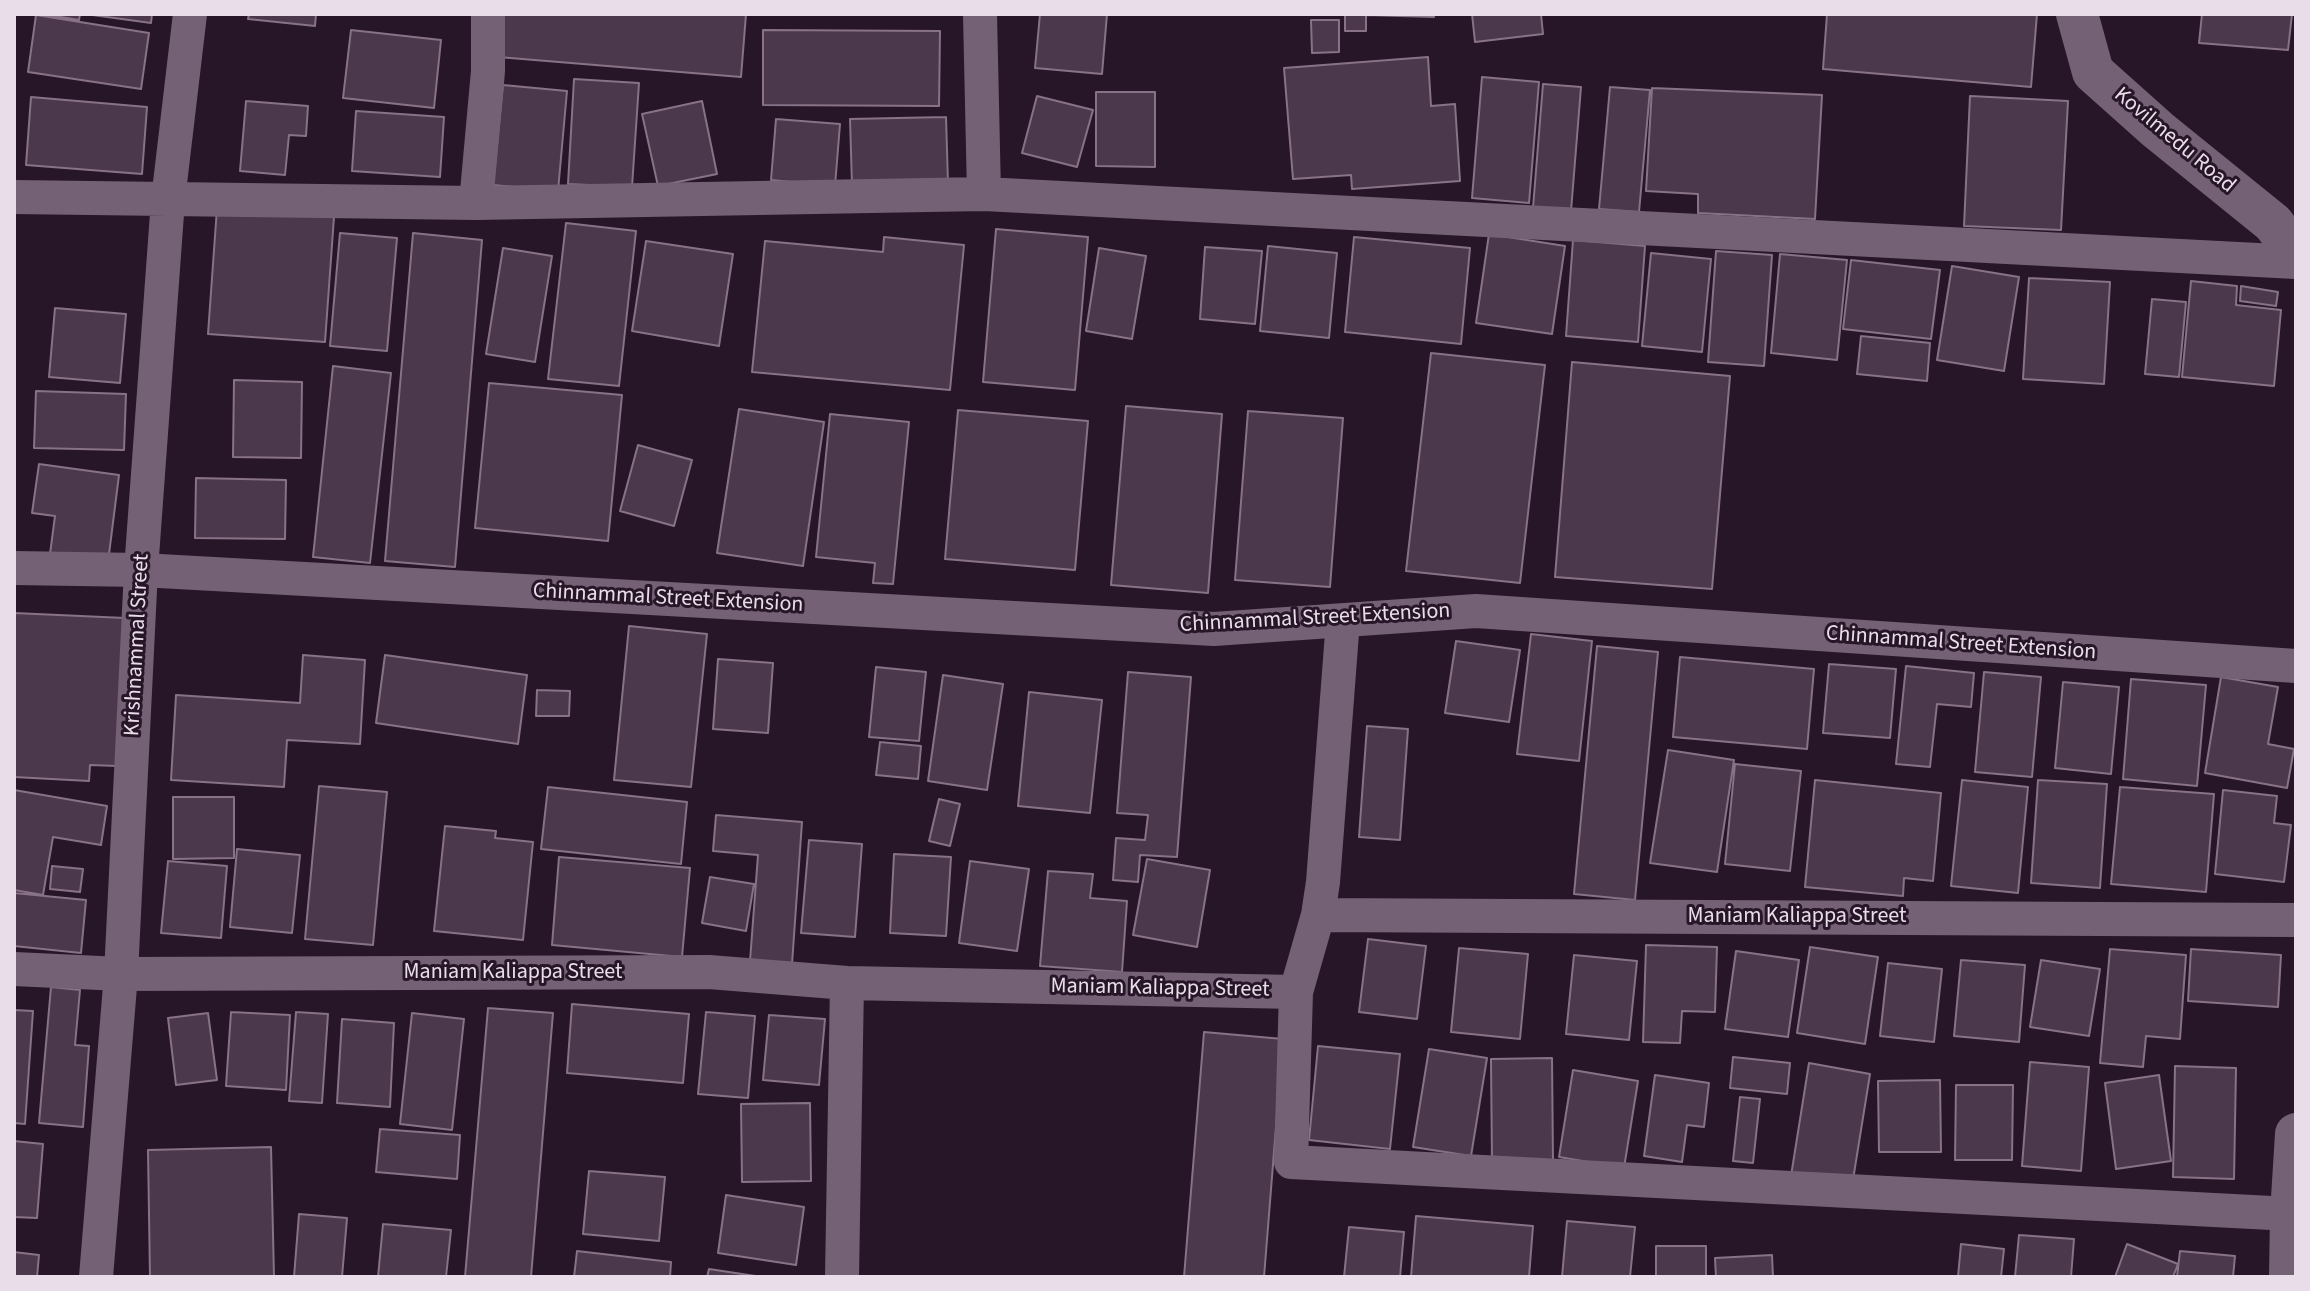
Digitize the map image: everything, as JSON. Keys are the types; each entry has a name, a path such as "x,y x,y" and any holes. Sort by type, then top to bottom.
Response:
{"street":[{"name":"Krishnammal Street","path":"96,1277 121,974 141,570 168,200 190,14"},
{"path":"476,203 488,71 488,14"},
{"path":"980,14 984,194"},
{"name":"Kovilmedu Road","path":"2077,14 2093,72 2158,130 2273,223 2296,253"},
{"path":"14,197 476,203 984,194 2296,262"},
{"name":"Chinnammal Street Extension","path":"14,568 141,570 1214,629 1476,611 2296,666"},
{"path":"1318,915 1343,620"},
{"name":"Maniam Kaliappa Street","path":"14,969 121,974 709,972 847,983 1296,992 1318,915 2296,920"},
{"path":"842,1277 847,983"},
{"path":"1296,992 1291,1162 2291,1214"},
{"path":"2290,1277 2296,1134"}],"building":[{"path":"42,14 80,14 79,20"},
{"path":"85,14 152,14 151,23"},
{"path":"249,14 316,14 315,26 248,19"},
{"path":"501,14 746,14 741,77 498,57"},
{"path":"1040,14 1107,14 1102,74 1035,68"},
{"path":"1345,14 1434,14 1434,17 1366,15 1366,31 1345,31"},
{"path":"1472,14 1541,14 1543,34 1475,42"},
{"path":"1827,14 2037,14 2031,87 1823,69"},
{"path":"2202,14 2292,14 2288,50 2199,43"},
{"path":"36,15 149,33 141,89 28,72"},
{"path":"1311,20 1339,20 1339,52 1312,53"},
{"path":"351,30 441,40 434,108 343,98"},
{"path":"763,30 940,31 939,106 763,105"},
{"path":"1428,57 1431,106 1455,104 1460,181 1352,189 1351,175 1293,179 1284,68"},
{"path":"1482,77 1539,82 1529,203 1472,198"},
{"path":"574,79 639,83 632,187 568,184"},
{"path":"1543,84 1581,87 1571,211 1533,208"},
{"path":"503,85 567,91 558,191 493,185"},
{"path":"1610,87 1650,90 1639,212 1599,209"},
{"path":"1652,88 1822,95 1815,219 1698,213 1698,194 1646,191"},
{"path":"1096,92 1155,92 1155,167 1096,166"},
{"path":"1037,96 1093,110 1077,167 1022,153"},
{"path":"1970,96 2068,101 2061,230 1964,226"},
{"path":"31,97 147,107 142,174 26,165"},
{"path":"246,101 308,106 306,136 289,135 285,175 240,171"},
{"path":"702,101 717,174 658,186 642,114"},
{"path":"356,111 444,117 440,177 352,171"},
{"path":"946,117 948,183 852,185 850,119"},
{"path":"776,119 840,124 835,186 771,180"},
{"path":"217,208 334,217 325,342 208,334"},
{"path":"566,223 636,231 619,386 548,379"},
{"path":"996,229 1088,237 1075,390 983,382"},
{"path":"340,233 397,238 387,351 330,346"},
{"path":"413,233 482,240 455,567 385,561"},
{"path":"1489,234 1565,246 1552,334 1476,323"},
{"path":"884,237 964,245 950,390 752,372 765,241 883,252"},
{"path":"1354,237 1470,248 1461,344 1345,332"},
{"path":"1573,240 1645,246 1638,342 1566,336"},
{"path":"646,241 733,254 719,346 632,331"},
{"path":"1268,246 1337,253 1329,338 1260,331"},
{"path":"1205,247 1262,251 1255,324 1200,319"},
{"path":"503,248 552,256 535,362 486,354"},
{"path":"1099,248 1146,256 1132,339 1086,331"},
{"path":"1716,251 1772,255 1764,366 1708,362"},
{"path":"1651,253 1711,259 1702,352 1642,346"},
{"path":"1780,254 1847,260 1837,360 1771,353"},
{"path":"1851,260 1940,270 1931,339 1843,329"},
{"path":"1952,266 2019,277 2004,371 1937,360"},
{"path":"2029,278 2110,282 2104,384 2023,379"},
{"path":"2191,281 2237,286 2236,305 2281,310 2274,386 2182,377"},
{"path":"2241,286 2278,292 2276,306 2240,301"},
{"path":"2152,299 2186,302 2179,377 2145,374"},
{"path":"55,308 126,314 120,383 49,377"},
{"path":"1861,336 1930,343 1927,381 1857,374"},
{"path":"1431,353 1545,365 1520,583 1406,571"},
{"path":"1572,362 1730,376 1712,589 1555,577"},
{"path":"333,366 391,373 370,563 313,557"},
{"path":"234,380 302,382 301,458 233,457"},
{"path":"489,383 622,395 608,541 475,528"},
{"path":"36,391 126,394 124,450 34,448"},
{"path":"1126,406 1222,414 1208,593 1111,585"},
{"path":"739,409 824,422 803,566 717,553"},
{"path":"958,410 1088,421 1075,570 945,559"},
{"path":"1248,411 1343,418 1330,587 1235,580"},
{"path":"830,414 909,422 893,584 873,583 875,563 816,557"},
{"path":"638,445 692,460 674,526 620,511"},
{"path":"39,464 119,475 108,562 50,554 55,516 32,513"},
{"path":"196,478 286,480 285,539 195,538"},
{"path":"14,613 125,618 117,766 90,765 89,781 14,777"},
{"path":"629,626 707,634 691,787 614,780"},
{"path":"1531,634 1592,641 1579,761 1517,754"},
{"path":"1456,641 1520,650 1509,722 1445,713"},
{"path":"1597,646 1658,652 1635,900 1574,894"},
{"path":"303,655 365,660 360,744 287,740 284,787 171,780 176,695 300,703"},
{"path":"385,655 527,675 518,744 376,723"},
{"path":"1680,657 1814,669 1807,749 1673,737"},
{"path":"718,659 773,663 768,733 713,729"},
{"path":"1829,664 1896,669 1890,738 1823,733"},
{"path":"1906,666 1974,673 1971,707 1937,704 1930,767 1896,764"},
{"path":"876,667 926,672 919,741 869,737"},
{"path":"1128,672 1191,677 1177,857 1140,855 1138,882 1113,880 1116,838 1145,840 1148,815 1117,813"},
{"path":"1984,672 2041,677 2032,777 1975,772"},
{"path":"943,675 1003,684 987,790 928,781"},
{"path":"2221,677 2278,687 2268,744 2294,749 2287,788 2205,773"},
{"path":"2131,679 2206,685 2197,786 2123,779"},
{"path":"2063,682 2119,687 2111,774 2055,768"},
{"path":"537,690 570,691 569,716 536,716"},
{"path":"1029,692 1102,700 1090,813 1018,806"},
{"path":"1367,726 1408,729 1400,840 1359,837"},
{"path":"880,742 921,746 918,779 876,775"},
{"path":"1668,750 1734,760 1717,872 1650,863"},
{"path":"1735,764 1801,771 1790,871 1725,864"},
{"path":"1815,780 1941,793 1933,881 1904,878 1903,896 1805,887"},
{"path":"1962,780 2028,787 2018,893 1951,886"},
{"path":"2038,780 2107,784 2100,888 2031,883"},
{"path":"319,786 387,792 373,945 305,939"},
{"path":"548,787 687,802 681,864 541,849"},
{"path":"2120,787 2214,794 2206,892 2111,884"},
{"path":"14,790 107,806 101,845 53,837 43,895 14,890"},
{"path":"2223,790 2277,796 2274,823 2291,825 2284,882 2215,874"},
{"path":"173,797 234,797 234,858 173,859"},
{"path":"939,799 960,804 950,846 929,841"},
{"path":"716,815 802,822 792,964 750,961 758,855 713,851"},
{"path":"445,826 496,831 495,838 533,842 523,940 434,931"},
{"path":"809,840 862,844 855,937 801,933"},
{"path":"237,849 300,855 292,933 230,927"},
{"path":"894,854 951,857 946,936 890,933"},
{"path":"559,857 690,868 682,957 552,945"},
{"path":"1147,859 1210,870 1197,947 1133,935"},
{"path":"168,861 227,866 221,938 161,933"},
{"path":"970,861 1029,869 1017,951 959,943"},
{"path":"52,866 83,869 80,892 50,889"},
{"path":"1048,871 1093,874 1090,898 1127,901 1122,972 1040,966"},
{"path":"710,877 754,884 746,931 702,923"},
{"path":"14,893 86,900 81,953 14,946"},
{"path":"1368,939 1426,946 1417,1019 1359,1012"},
{"path":"1646,945 1717,947 1715,1012 1682,1011 1680,1043 1643,1042"},
{"path":"1810,947 1878,957 1865,1044 1797,1033"},
{"path":"1459,948 1528,954 1520,1039 1451,1032"},
{"path":"2110,949 2186,955 2180,1039 2146,1036 2143,1067 2100,1063"},
{"path":"2191,949 2281,955 2278,1007 2188,1001"},
{"path":"1736,951 1799,960 1788,1037 1725,1029"},
{"path":"1574,955 1637,961 1629,1040 1566,1034"},
{"path":"1961,960 2025,965 2019,1042 1954,1036"},
{"path":"2041,960 2100,969 2089,1036 2030,1027"},
{"path":"1888,963 1942,969 1934,1042 1880,1036"},
{"path":"51,987 80,990 75,1045 89,1046 83,1127 39,1123"},
{"path":"572,1004 689,1014 683,1083 567,1073"},
{"path":"488,1008 553,1013 531,1277 465,1277"},
{"path":"14,1010 33,1011 25,1124 14,1123"},
{"path":"231,1012 290,1015 286,1090 226,1086"},
{"path":"296,1012 328,1014 322,1103 289,1101"},
{"path":"706,1012 755,1016 748,1098 698,1094"},
{"path":"208,1013 217,1080 176,1085 168,1018"},
{"path":"412,1013 464,1019 452,1130 400,1124"},
{"path":"769,1015 825,1019 819,1085 763,1080"},
{"path":"342,1019 394,1023 390,1107 337,1103"},
{"path":"1204,1032 1283,1039 1264,1277 1184,1277"},
{"path":"1318,1046 1400,1054 1390,1149 1309,1140"},
{"path":"1429,1049 1487,1058 1471,1156 1413,1147"},
{"path":"1733,1057 1790,1063 1787,1094 1730,1088"},
{"path":"1552,1058 1553,1163 1492,1164 1491,1059"},
{"path":"2030,1062 2089,1067 2081,1171 2022,1166"},
{"path":"1809,1063 1870,1074 1852,1186 1791,1176"},
{"path":"2175,1066 2236,1068 2234,1179 2173,1177"},
{"path":"1573,1070 1638,1081 1624,1168 1559,1157"},
{"path":"1655,1075 1709,1083 1704,1127 1687,1125 1682,1162 1644,1156"},
{"path":"2159,1075 2171,1161 2116,1169 2105,1083"},
{"path":"1940,1080 1941,1152 1879,1152 1878,1081"},
{"path":"1956,1085 2013,1085 2012,1160 1955,1160"},
{"path":"1740,1097 1760,1099 1753,1163 1733,1161"},
{"path":"810,1103 811,1181 742,1182 741,1104"},
{"path":"380,1129 460,1135 457,1179 376,1172"},
{"path":"14,1141 43,1144 37,1218 14,1217"},
{"path":"271,1147 274,1277 150,1277 148,1150"},
{"path":"589,1171 665,1177 659,1241 583,1234"},
{"path":"726,1195 804,1207 796,1265 718,1253"},
{"path":"299,1214 347,1218 342,1277 294,1277"},
{"path":"1416,1216 1533,1226 1529,1277 1411,1277"},
{"path":"1567,1221 1635,1227 1630,1277 1562,1277"},
{"path":"383,1224 451,1230 446,1277 378,1277"},
{"path":"1349,1227 1404,1232 1400,1277 1344,1277"},
{"path":"2019,1235 2074,1239 2071,1277 2015,1277"},
{"path":"1961,1244 2004,1249 2001,1277 1958,1277"},
{"path":"2127,1244 2178,1264 2173,1277 2115,1277"},
{"path":"1656,1246 1706,1246 1706,1277 1656,1277"},
{"path":"577,1251 671,1262 670,1277 574,1277"},
{"path":"2180,1251 2235,1256 2233,1277 2177,1277"},
{"path":"14,1252 39,1255 37,1277 14,1277"},
{"path":"1772,1255 1773,1277 1716,1277 1715,1258"},
{"path":"709,1269 762,1277 707,1277"}]}
